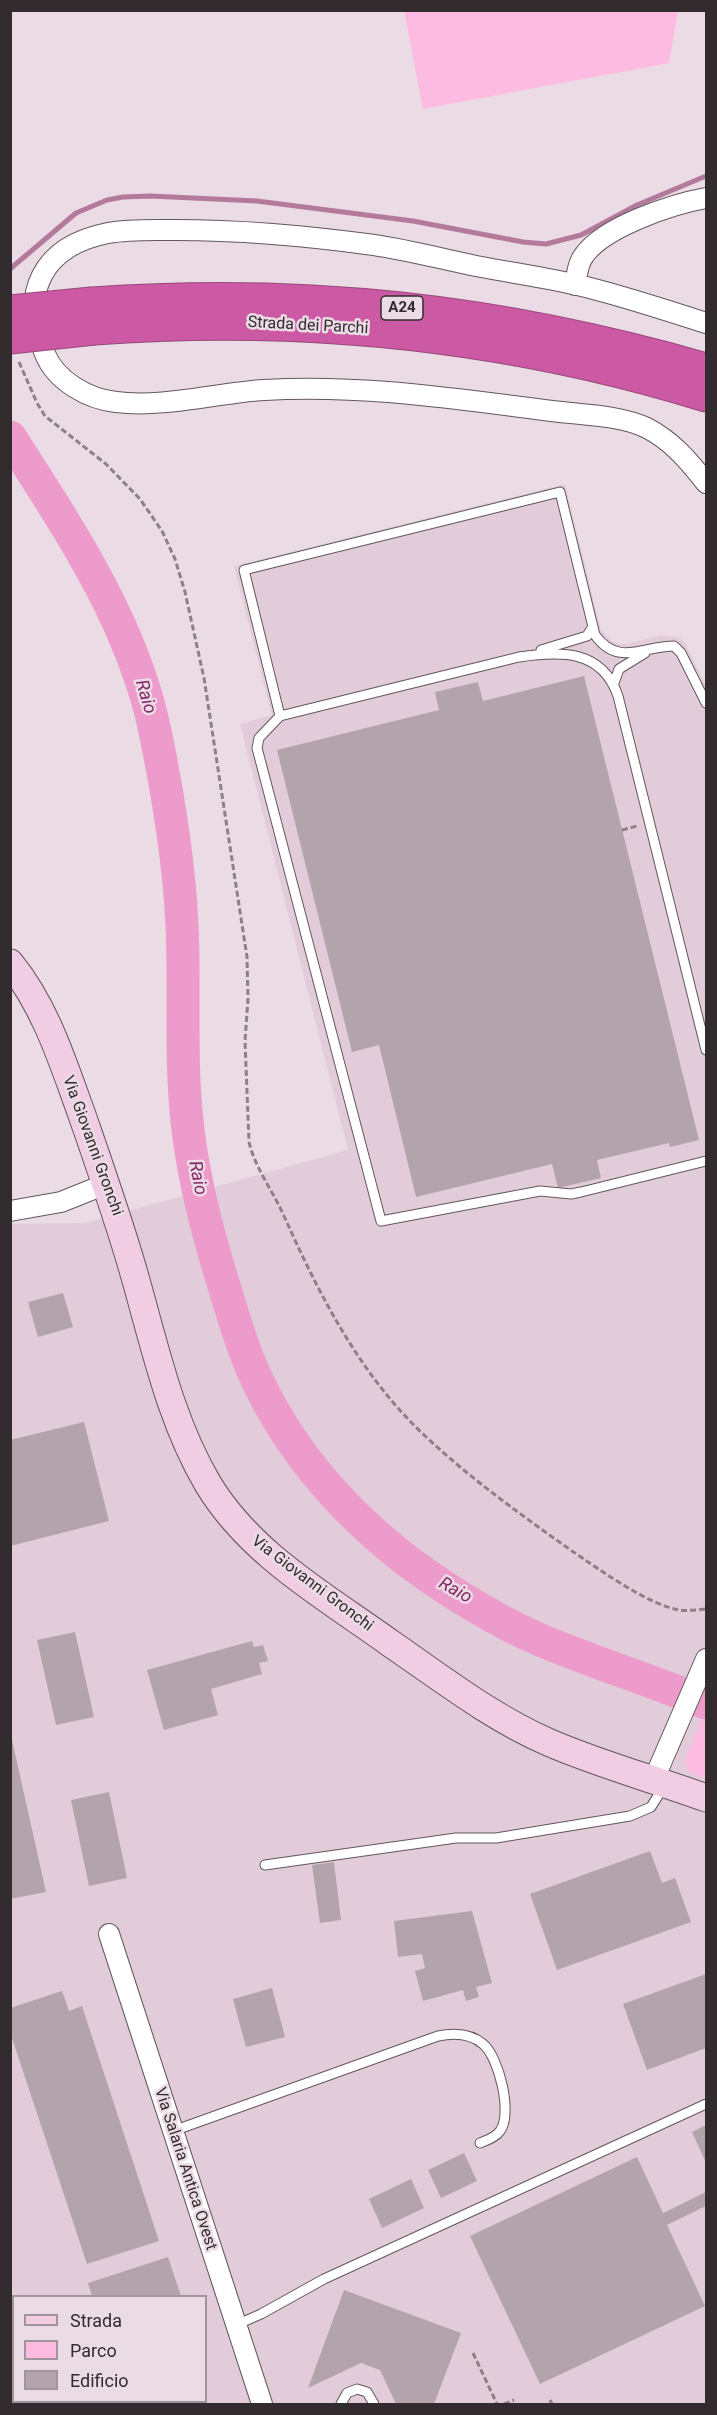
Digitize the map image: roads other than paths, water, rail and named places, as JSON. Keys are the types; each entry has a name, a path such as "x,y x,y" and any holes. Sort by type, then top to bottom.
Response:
{"highway":[{"name":"Strada dei Parchi","path":"15,349 93,316 184,299 252,299 381,306 514,323 644,352 706,370"},
{"name":"Strada dei Parchi","path":"10,312 93,316 148,324 344,326 409,333 541,353 605,366 706,395"}],"main road":[{"name":"Via Giovanni Gronchi","path":"10,963 30,990 46,1024 106,1184 167,1388 185,1440 209,1486 244,1531 272,1558 304,1582 489,1710 549,1742 706,1798"}],"street":[{"path":"574,285 579,263 599,240 660,210 706,198"},
{"path":"706,323 574,285 377,246 271,233 174,230 111,232 83,240 59,255 41,275 34,292 38,333 50,363 69,382 95,398 117,403 153,402 265,390 361,390 473,401 618,420 644,426 667,441 690,462 706,483"},
{"path":"10,1211 61,1202 106,1184"},
{"path":"660,1781 669,1745 706,1659"},
{"name":"Via Salaria Antica Ovest","path":"109,1934 262,2404"}],"lane":[{"path":"280,716 244,570 560,492 592,628 600,642 610,650 625,653 674,646 681,653 706,703"},
{"path":"592,628 587,636 519,657 280,716 259,738 257,748 381,1221 540,1191 571,1194 706,1161"},
{"path":"614,683 619,669 656,648"},
{"path":"519,657 541,654 580,657 604,670 614,683 706,1050"},
{"path":"265,1865 456,1838 496,1838 635,1815 654,1805 660,1781"},
{"path":"173,2132 450,2033 461,2034 482,2043 497,2068 506,2115 499,2132 480,2144"},
{"path":"236,2325 261,2314 324,2279 706,2104"},
{"path":"341,2404 347,2393 357,2389 367,2392 374,2404"}],"waterway":[{"path":"10,269 76,213 107,200 123,197 150,196 257,201 413,221 523,242 546,244 581,235 637,205 706,176"},
{"name":"Raio","path":"10,437 96,578 115,614 145,691 164,779 178,876 183,949 184,1072 192,1158 208,1230 234,1319 253,1371 267,1399 282,1426 319,1476 362,1522 410,1563 458,1596 527,1634 706,1703"}]}
